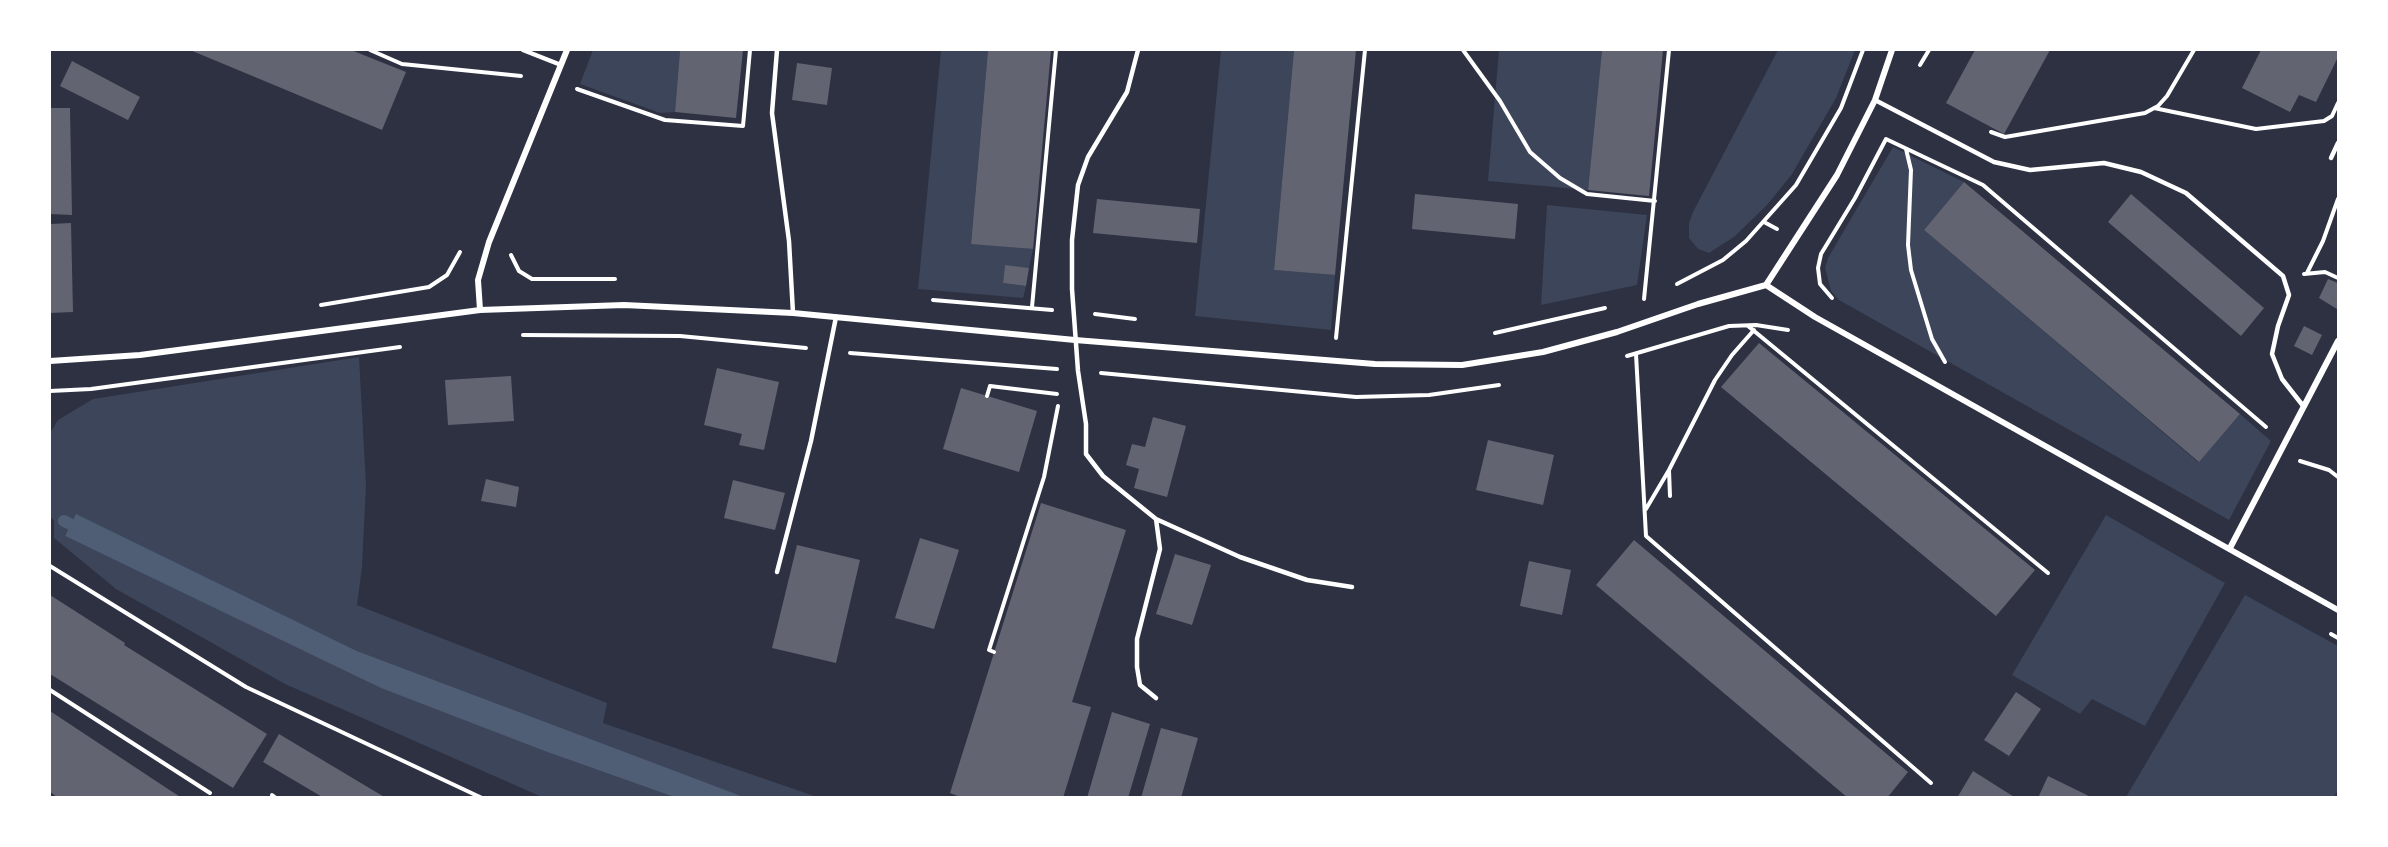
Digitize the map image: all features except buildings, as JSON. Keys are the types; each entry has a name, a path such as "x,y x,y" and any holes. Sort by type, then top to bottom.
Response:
{"street":[{"path":"480,310 478,280 489,242 567,50"},
{"path":"50,361 140,355 480,310 624,305 836,316 1075,340 1376,364 1462,365 1554,349 1617,332 1698,304 1766,285 1837,175 1875,100 1892,50"},
{"path":"1766,285 1825,323 2338,610"},
{"path":"2230,549 2338,341"}],"lane":[{"path":"523,50 561,65"},
{"path":"777,50 772,113 789,241 794,313"},
{"path":"1138,50 1138,58 1127,92 1088,157 1078,185 1072,240 1074,312 1078,371 1086,424 1086,454 1103,476 1156,519 1251,561 1307,580 1352,587"},
{"path":"1875,100 1994,162 2030,170 2104,163 2141,172 2186,193 2283,276 2289,295 2278,326 2272,354 2282,379 2304,407"},
{"path":"2331,158 2338,143"},
{"path":"777,572 811,441 836,316"},
{"path":"1156,519 1160,549 1137,639 1137,667 1140,685 1156,698"}],"path":[{"path":"370,50 402,63 533,77 542,57"},
{"path":"570,87 665,120 743,126 750,50"},
{"path":"1032,307 1056,50"},
{"path":"1336,338 1365,50"},
{"path":"1463,50 1500,101 1530,152 1560,178 1587,194 1655,201"},
{"path":"1644,299 1669,50"},
{"path":"1676,284 1723,260 1764,222 1796,185 1841,108 1863,50"},
{"path":"1920,65 1929,50"},
{"path":"1984,130 2005,137 2145,113 2167,96 2194,50"},
{"path":"2154,108 2256,129 2324,122 2332,116 2338,103"},
{"path":"2332,116 2338,120"},
{"path":"1837,303 1820,284 1818,268 1821,254 1855,198 1886,139 1983,185 2285,443"},
{"path":"1905,148 1911,170 1908,245 1911,270 1932,339 1945,363"},
{"path":"2306,273 2323,241 2338,199"},
{"path":"312,306 429,287 447,275 463,245"},
{"path":"511,251 511,258 519,271 532,279 621,279"},
{"path":"2325,272 2338,278"},
{"path":"1638,300 1655,294"},
{"path":"925,300 1032,307 1145,320"},
{"path":"1494,334 1611,307"},
{"path":"1747,325 2048,573"},
{"path":"1625,356 1720,328 1747,325 1784,328 1794,333"},
{"path":"1645,510 1669,470 1715,380 1732,355 1754,330"},
{"path":"512,334 680,336 901,358 1078,371 1356,397 1430,395 1501,385"},
{"path":"1327,337 1346,338"},
{"path":"50,391 91,389 406,346"},
{"path":"1636,354 1646,537 1931,783"},
{"path":"1936,357 1955,368"},
{"path":"994,652 989,650 1044,477 1058,411 1057,385"},
{"path":"987,396 990,386 1057,394"},
{"path":"2280,452 2329,470 2338,477"},
{"path":"1669,470 1670,496"},
{"path":"50,567 246,687 482,798"},
{"path":"2329,632 2338,638"},
{"path":"50,690 210,793"}],"shaded area":[{"path":"593,50 680,50 675,112 660,113 580,84"},
{"path":"941,50 988,50 971,243 1033,249 1029,268 1005,266 1003,283 1026,286 1023,298 918,289"},
{"path":"1221,50 1294,50 1274,270 1335,275 1331,330 1195,316"},
{"path":"1499,50 1602,50 1588,190 1488,181"},
{"path":"1778,50 1855,50 1836,98 1792,174 1767,205 1734,237 1709,253 1698,249 1689,238 1689,223 1693,212"},
{"path":"1893,147 1964,182 1924,230 2198,462 2240,414 2271,441 2229,520 1839,300 1831,291 1825,268 1828,258"},
{"path":"1547,205 1647,215 1637,285 1541,305"},
{"path":"359,357 366,485 362,567 357,605 607,703 603,723 817,797 744,797 551,726 357,651 76,515 65,536 381,687 547,752 674,797 542,797 285,684 116,589 54,538 54,521 50,516 50,433 58,420 93,399"},
{"path":"76,514 357,651 744,797 674,797 547,752 381,688 65,536"},
{"path":"2106,515 2225,583 2145,726 2092,699 2080,714 2012,675"},
{"path":"2245,595 2338,646 2338,789 2334,797 2126,797"}],"waterway":[{"path":"64,521 84,531"}]}
